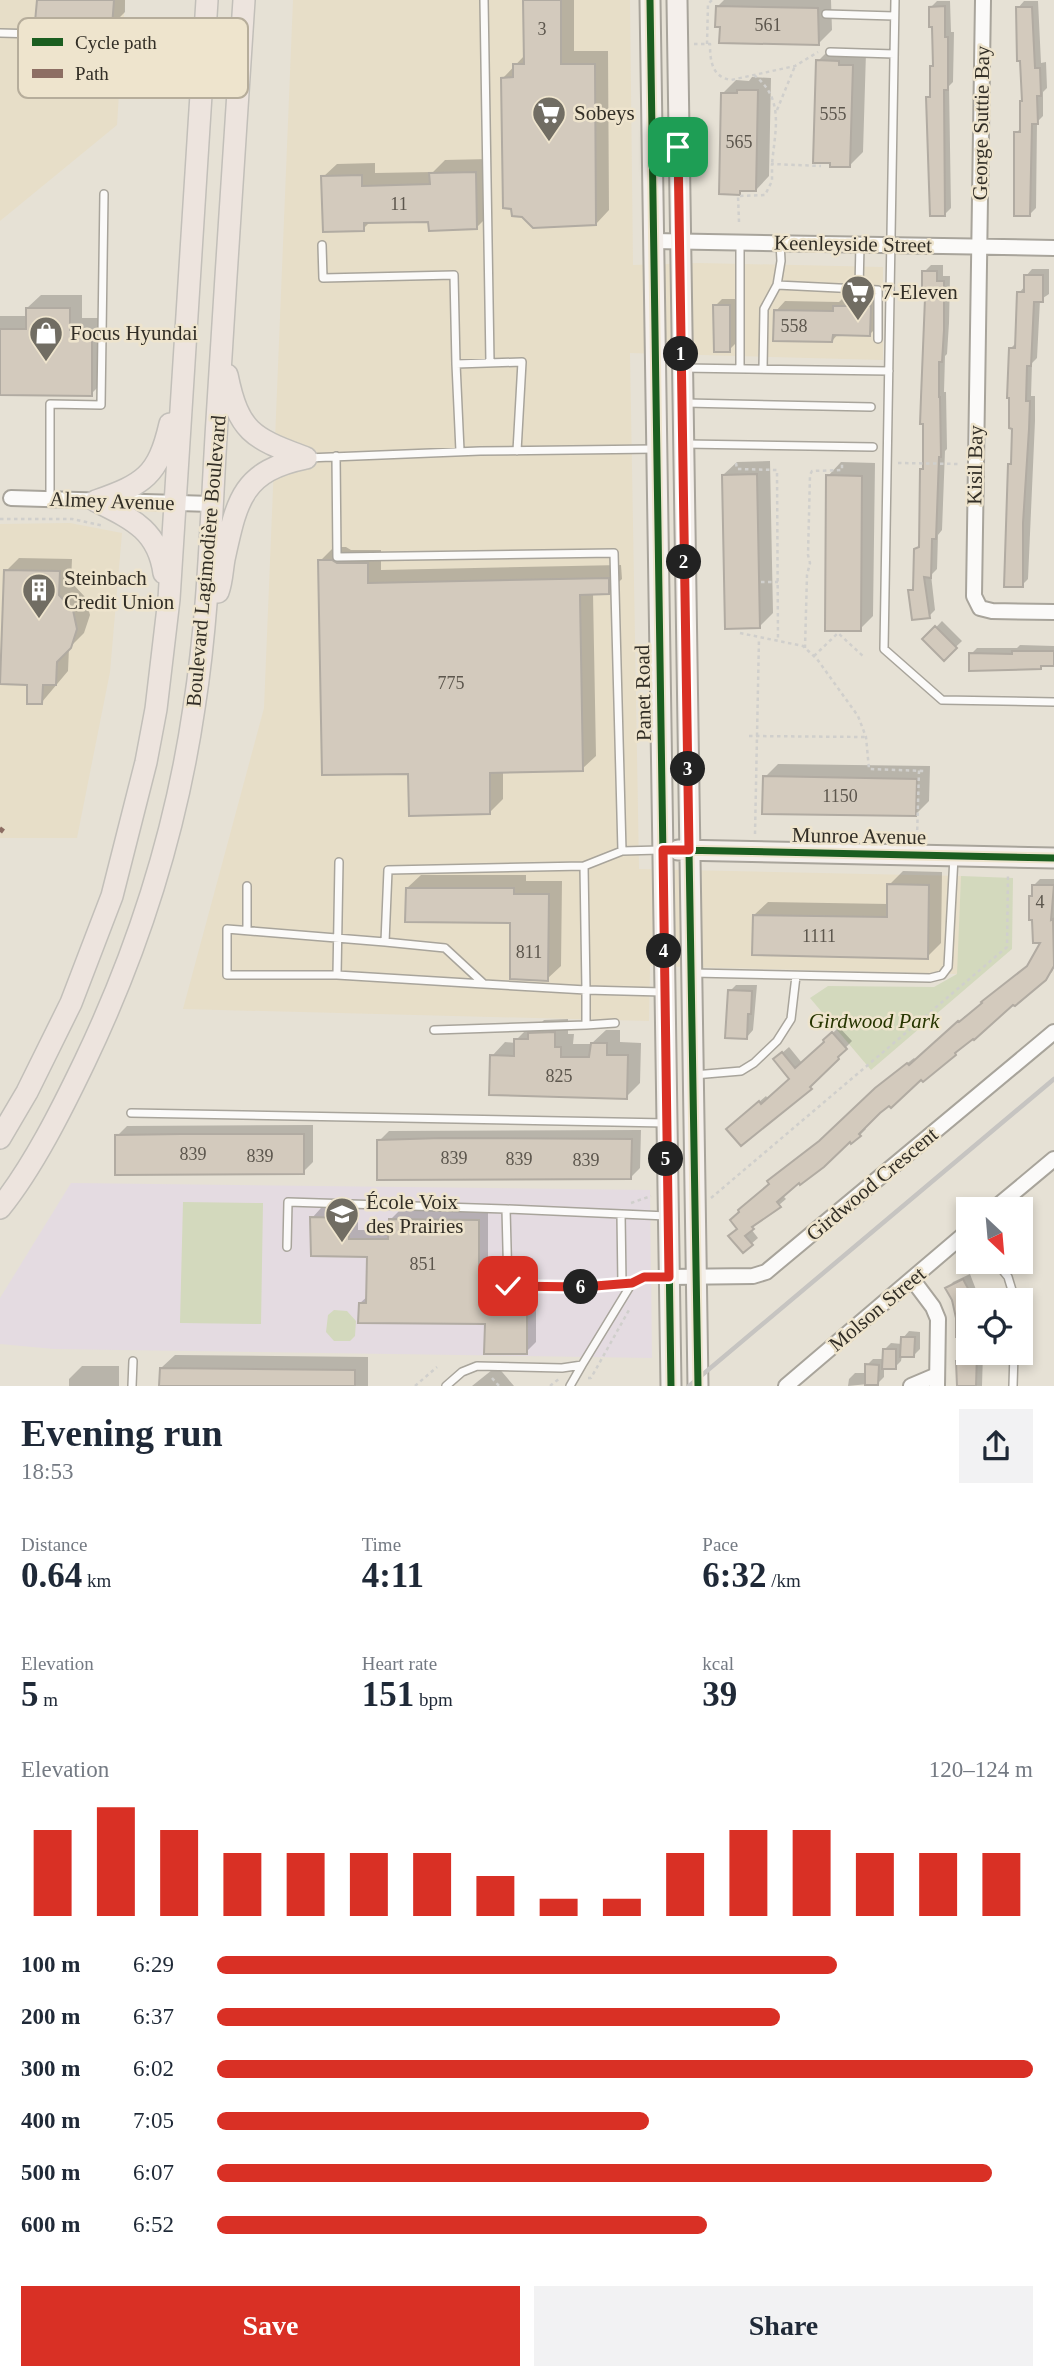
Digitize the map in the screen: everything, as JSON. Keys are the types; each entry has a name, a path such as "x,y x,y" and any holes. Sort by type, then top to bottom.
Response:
{"main road":[{"name":"Boulevard Lagimodière Boulevard","path":"206,18 207,0"},
{"name":"Boulevard Lagimodière Boulevard","path":"0,1138 27,1092 71,1003 111,896 146,762 164,653 169,599 201,98"},
{"name":"Boulevard Lagimodière Boulevard","path":"0,1208 17,1184 73,1085 107,1015 153,890 177,800 194,707 203,629 239,98"},
{"path":"222,342 232,398 243,424 267,443 306,458"},
{"path":"96,501 130,489 155,467 166,443 183,364"},
{"path":"203,629 220,588 238,506 248,488 263,472 306,458"},
{"path":"96,501 130,519 152,538 163,564 169,599"}],"street":[{"name":"Panet Road","path":"649,0 671,1386"},
{"name":"Panet Road","path":"677,0 698,1386"},
{"name":"George Suttie Bay","path":"978,246 983,0"},
{"name":"Keenleyside Street","path":"653,241 1054,247"},
{"name":"Kisil Bay","path":"978,246 974,596 980,608 992,611 1054,612"},
{"name":"Almey Avenue","path":"11,498 212,504"},
{"name":"Munroe Avenue","path":"663,850 1054,858"},
{"name":"Girdwood Crescent","path":"669,1277 753,1276 766,1272 1054,1032"},
{"path":"1008,1197 1054,1159"},
{"name":"Molson Street","path":"786,1386 956,1241"},
{"path":"911,1386 937,1381 938,1319 933,1307 912,1279"}],"lane":[{"path":"484,0 490,362"},
{"path":"895,0 884,649 942,700 1054,702"},
{"path":"826,14 894,16"},
{"path":"0,33 18,33"},
{"path":"830,52 894,54"},
{"path":"50,499 50,404 102,405 104,194"},
{"path":"740,242 740,369"},
{"path":"763,369 764,309 777,285 781,261 780,242"},
{"path":"859,289 860,244"},
{"path":"322,245 323,278 454,275 460,452"},
{"path":"777,285 878,290 878,339"},
{"path":"456,364 522,362 517,451"},
{"path":"681,368 888,371"},
{"path":"682,402 871,407"},
{"path":"682,444 873,447"},
{"path":"306,458 656,449"},
{"path":"336,456 337,557 614,554 622,851"},
{"path":"385,942 388,870 584,866 622,851 663,850"},
{"path":"692,973 930,978 942,975 948,967 954,856"},
{"path":"337,975 339,862"},
{"path":"584,866 586,1025"},
{"path":"247,886 247,930"},
{"path":"484,984 445,948 226,929 227,975 337,975 484,984 586,990 666,992"},
{"path":"693,1075 734,1073 754,1063 778,1041 790,1019 796,976"},
{"path":"434,1030 615,1023"},
{"path":"131,1113 666,1123"},
{"path":"287,1247 289,1202 668,1216"},
{"path":"506,1209 508,1286 583,1287 632,1283 644,1277 669,1277"},
{"path":"621,1214 622,1284"},
{"path":"570,1386 632,1283"},
{"path":"132,1386 133,1361"},
{"path":"446,1386 462,1372 477,1366 562,1368 582,1364"},
{"path":"1013,1386 1014,1365"}],"path":[{"path":"707,44 708,4 712,0"},
{"path":"691,44 710,44 711,65 716,73 731,80 795,65 818,52"},
{"path":"739,222 738,196 765,195 772,181 776,110 795,65"},
{"path":"754,75 767,86 776,110"},
{"path":"731,80 731,87"},
{"path":"772,96 782,95"},
{"path":"772,164 821,166"},
{"path":"736,463 737,469 777,470 778,641"},
{"path":"887,463 975,464"},
{"path":"805,648 807,575 810,564 810,475 817,470 842,470 842,464"},
{"path":"0,519 72,519 112,527"},
{"path":"761,582 778,582"},
{"path":"740,633 792,643 805,648 814,656 859,716 866,737 869,769 925,771"},
{"path":"814,656 838,633 863,657"},
{"path":"755,834 759,637"},
{"path":"749,736 866,737"},
{"path":"917,837 919,770"},
{"path":"711,1198 1007,947 1007,857"},
{"path":"620,1202 633,1203 651,1196"},
{"path":"591,1378 634,1301"},
{"path":"415,1386 437,1367"},
{"path":"491,1377 499,1386"},
{"path":"550,1386 560,1378"}],"shaded area":[{"path":"0,0 125,0 124,18 18,18 18,98 119,98 117,125 0,221"},
{"path":"293,0 630,0 633,265 699,263 883,267 883,360 630,353 639,869 961,876 958,974 650,966 649,1021 183,1009 264,708"},
{"path":"70,523 122,533 110,672 77,838 0,838 0,524"},
{"name":"École Voix des Prairies","path":"71,1183 650,1190 652,1358 54,1349 0,1344 0,1298"}],"green space":[{"name":"Girdwood Park","path":"961,876 1013,878 1012,949 871,1070 810,998 828,986 934,987 957,974"},
{"path":"183,1202 263,1203 261,1324 180,1323"},
{"path":"334,1310 347,1311 356,1321 355,1336 350,1341 334,1341 326,1332 328,1315"}],"building":[{"path":"37,0 114,0 113,18 35,18"},
{"name":"Sobeys","path":"523,0 561,0 561,64 595,64 596,225 533,228 522,217 512,216 511,209 503,208 501,78 513,77 513,64 524,64"},
{"path":"716,6 818,8 819,45 719,43 720,27 715,27"},
{"path":"945,6 948,90 944,90 945,216 930,216 926,97 930,97 930,66 933,66 929,7"},
{"path":"1016,7 1032,7 1035,68 1040,68 1038,124 1032,124 1030,216 1014,216 1014,132 1020,132 1022,101 1020,61 1017,61"},
{"path":"816,60 853,65 850,167 830,167 830,163 813,163"},
{"path":"737,90 758,90 756,191 740,191 740,195 719,194 721,93 737,93"},
{"path":"476,172 477,229 429,231 428,222 364,223 364,231 323,232 321,176 362,175 362,186 430,184 429,173"},
{"path":"922,271 937,271 937,281 944,281 944,330 942,362 939,362 941,457 936,539 932,539 931,578 924,577 930,618 912,620 908,590 913,590 914,549 919,547 920,469 923,469 923,424 920,424 925,298 922,298"},
{"path":"1024,275 1043,275 1043,302 1034,302 1031,366 1027,366 1026,401 1030,401 1023,523 1023,587 1004,587 1008,464 1011,464 1012,429 1009,428 1007,398 1009,348 1015,348 1017,292 1024,292"},
{"path":"713,305 730,305 730,352 714,352"},
{"path":"833,306 871,306 870,336 833,335 832,342 773,341 774,310 833,311"},
{"name":"Focus Hyundai","path":"26,308 70,308 70,330 92,330 92,396 0,395 0,329 26,329"},
{"path":"757,474 760,628 725,629 722,475"},
{"path":"826,475 862,476 861,631 825,631"},
{"path":"318,560 368,563 368,583 609,578 609,594 580,595 583,771 490,773 490,814 409,816 408,774 322,775"},
{"name":"Steinbach Credit Union","path":"4,570 60,571 59,595 73,610 77,629 71,648 57,662 56,685 43,685 42,704 27,704 27,685 0,684"},
{"path":"935,626 957,648 944,661 922,639"},
{"path":"1012,651 1054,651 1054,666 1041,666 1041,669 969,671 969,653 1012,654"},
{"path":"763,776 917,779 916,816 762,814"},
{"path":"887,884 929,885 928,959 752,955 753,915 887,917"},
{"path":"1032,885 1054,885 1051,920 1053,919 1054,966 1046,980 923,1082 921,1080 891,1108 889,1106 880,1113 859,1134 861,1136 777,1202 781,1207 752,1227 754,1229 745,1236 753,1245 743,1253 728,1236 737,1229 730,1220 738,1210 769,1184 767,1181 819,1141 875,1088 907,1063 909,1065 958,1021 1027,966 1040,943 1033,943 1032,920 1029,920"},
{"path":"406,888 514,888 514,894 549,894 548,981 510,979 510,923 405,922"},
{"path":"728,990 752,991 747,1039 725,1038"},
{"path":"555,1032 555,1047 561,1047 561,1057 589,1057 591,1043 607,1043 607,1055 628,1055 627,1099 489,1095 490,1055 514,1056 514,1039 528,1039 528,1033"},
{"path":"832,1032 847,1049 810,1087 812,1089 741,1146 726,1129 759,1101 761,1104 789,1079 773,1059 782,1052 795,1068"},
{"path":"304,1134 304,1174 115,1175 115,1135"},
{"path":"632,1139 631,1179 377,1180 377,1140"},
{"path":"310,1217 349,1218 349,1239 388,1239 389,1219 479,1220 479,1301 527,1302 527,1354 484,1354 485,1324 358,1323 359,1303 366,1303 367,1257 311,1256"},
{"path":"963,1279 968,1288 956,1288 956,1318 952,1300 945,1288"},
{"path":"901,1337 915,1337 914,1357 900,1357"},
{"path":"883,1349 896,1349 896,1369 882,1369"},
{"path":"865,1364 879,1365 878,1385 865,1385"},
{"path":"956,1365 977,1365 976,1386 957,1386"},
{"path":"160,1368 355,1370 355,1386 159,1386"}],"railway":[{"path":"689,1386 1054,1079"}],"marked path":[{"path":"0,832 3,828"}],"cycle path":[{"path":"650,0 671,1386"},
{"path":"677,850 1054,858"},
{"path":"689,850 698,1386"}],"place":[{"name":"Sobeys","path":"549,143"},
{"name":"7-Eleven","path":"858,322"},
{"name":"Focus Hyundai","path":"46,363"},
{"name":"Steinbach Credit Union","path":"39,620"},
{"name":"École Voix des Prairies","path":"342,1244"}],"route":[{"path":"508,1286 583,1287 632,1283 644,1277 669,1277 664,1086 666,992 663,850 689,850 678,147"}]}
